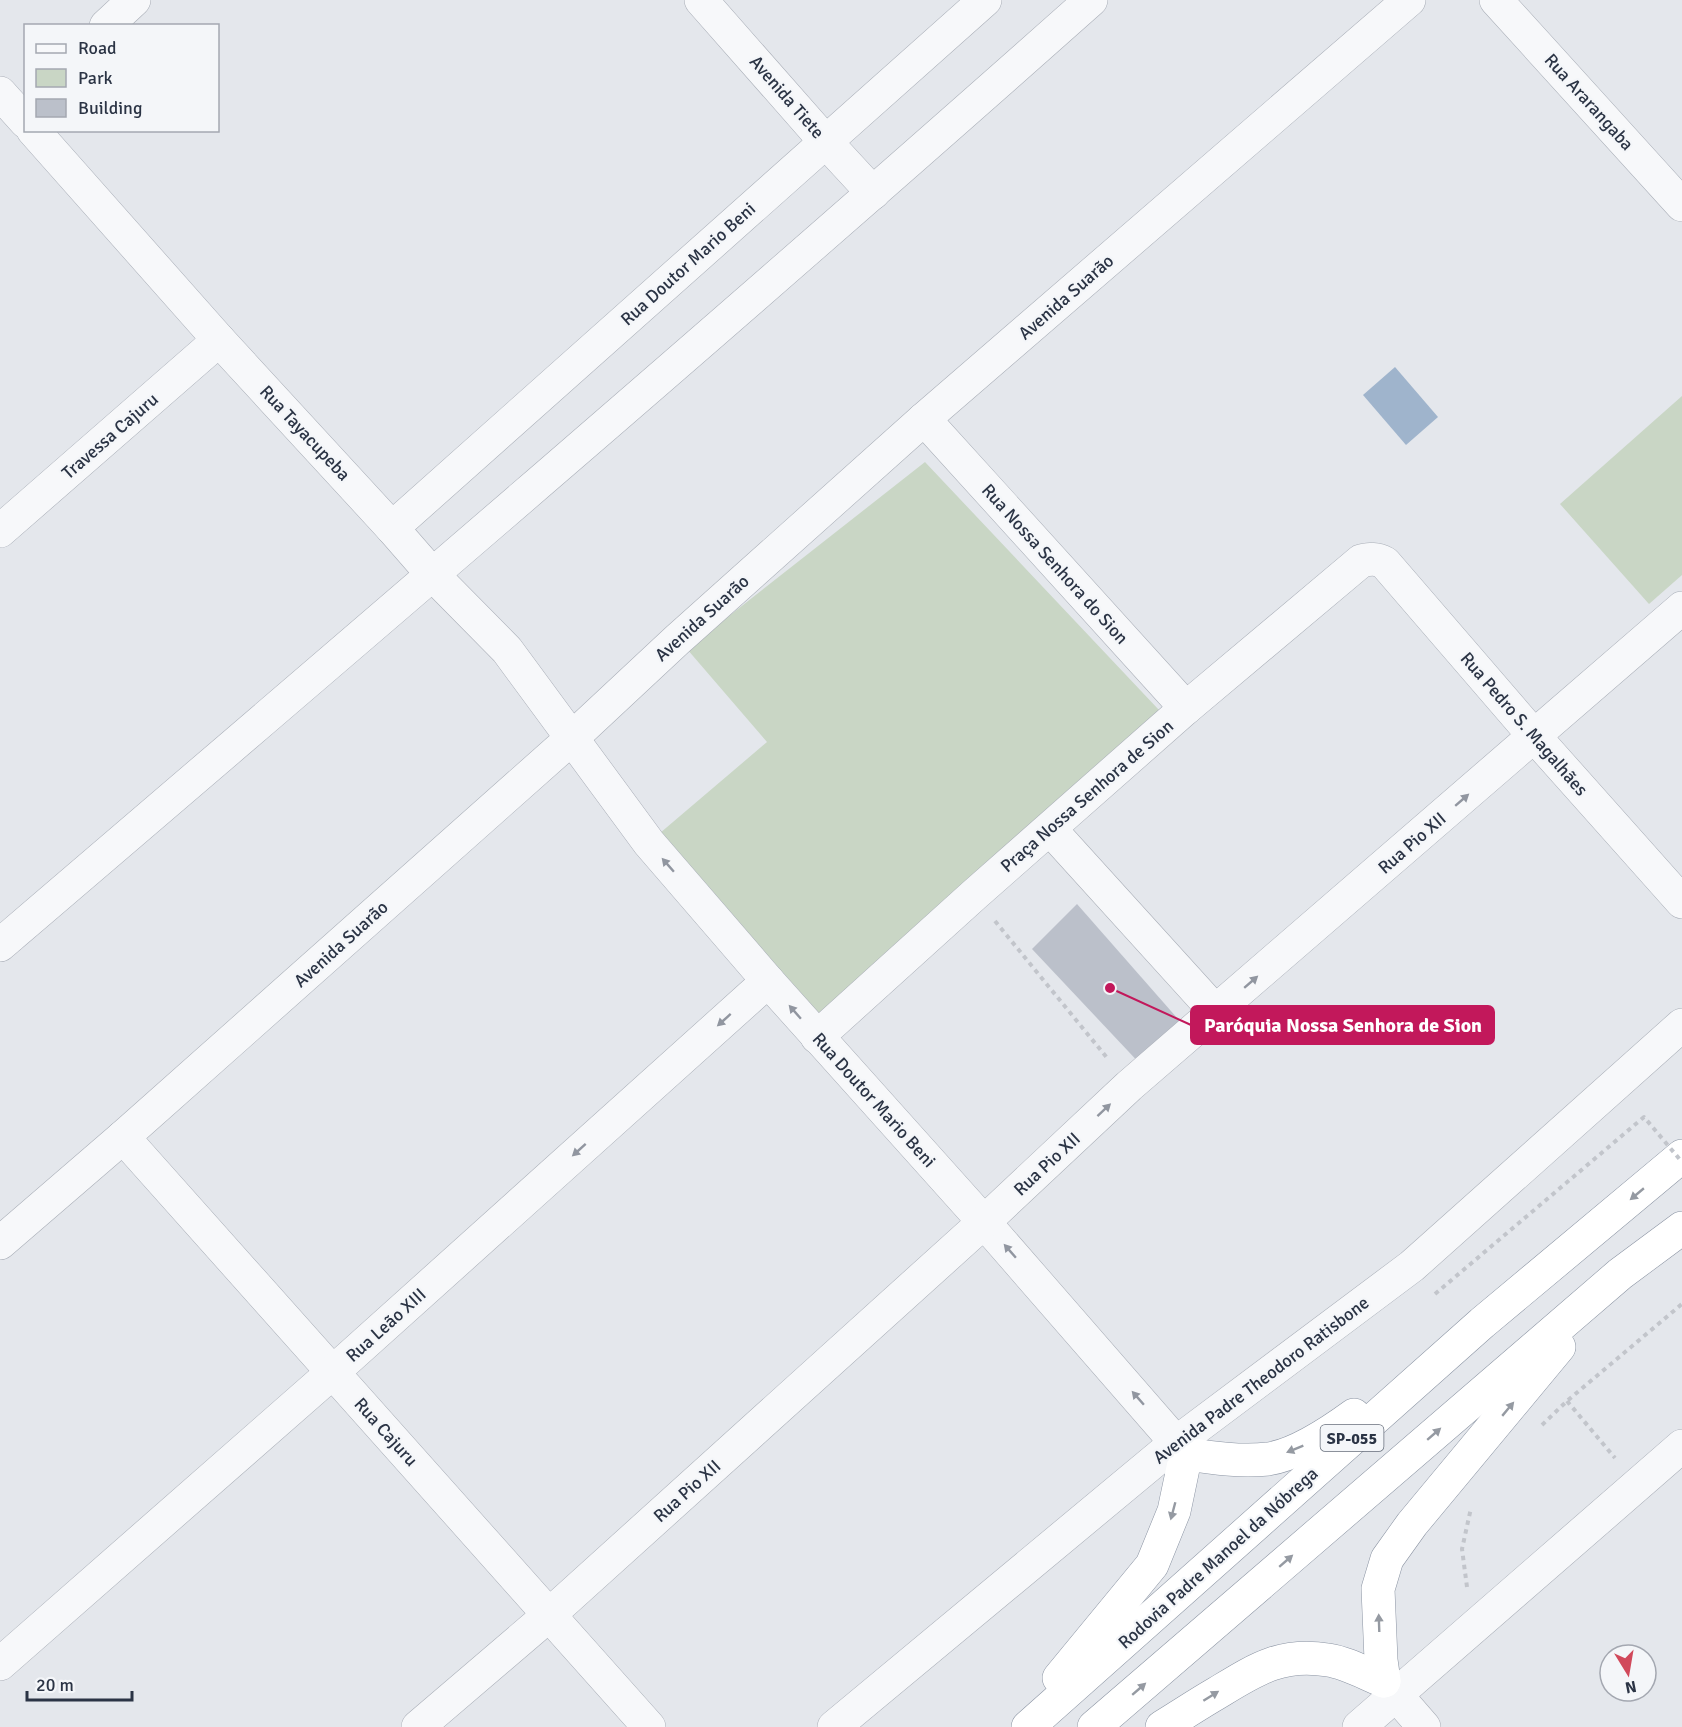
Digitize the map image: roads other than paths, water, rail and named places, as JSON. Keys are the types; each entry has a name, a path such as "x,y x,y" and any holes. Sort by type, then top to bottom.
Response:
{"highway":[{"name":"Rodovia Padre Manoel da Nóbrega","path":"1028,1727 1482,1323 1682,1156"},
{"name":"SP-055","path":"1094,1727 1620,1274 1682,1228"},
{"path":"1390,1688 1381,1660 1378,1588 1387,1559 1412,1524 1620,1274"},
{"path":"1019,1727 1152,1565 1174,1511 1181,1448 1243,1460 1270,1458 1298,1448 1329,1433 1482,1323"},
{"path":"1162,1727 1255,1670 1273,1663 1310,1658 1330,1660 1347,1665 1390,1688"}],"street":[{"path":"108,24 134,0"},
{"name":"Avenida Tiete","path":"701,0 873,193"},
{"name":"Rua Doutor Mario Beni","path":"392,528 985,0"},
{"path":"0,945 433,575 873,193 1091,0"},
{"name":"Avenida Suarão","path":"0,1243 123,1137 572,738 677,640 924,419 1409,0"},
{"name":"Rua Ararangaba","path":"1496,0 1682,205"},
{"name":"Rua Tayacupeba","path":"34,132 433,575 507,650 572,738"},
{"name":"Travessa Cajuru","path":"0,531 219,340"},
{"name":"Rua Nossa Senhora do Sion","path":"924,419 1186,708"},
{"name":"Rua Pedro S. Magalhães","path":"1361,561 1378,559 1385,563 1535,737 1682,902"},
{"name":"Praça Nossa Senhora de Sion","path":"817,1037 1186,708 1361,561"},
{"name":"Rua Pio XII","path":"418,1727 549,1615 984,1222 1129,1086 1682,609"},
{"name":"Rua Doutor Mario Beni","path":"572,738 649,843 817,1037 984,1222 1181,1448"},
{"path":"1050,829 1216,1012"},
{"name":"Rua Leão XIII","path":"0,1664 333,1372 768,981"},
{"name":"Avenida Padre Theodoro Ratisbone","path":"834,1727 1412,1266 1682,1025"},
{"name":"Rua Cajuru","path":"123,1137 649,1727"},
{"path":"1359,1727 1390,1688 1473,1627 1682,1446"},
{"path":"1390,1688 1424,1727"}],"water":[{"path":"1395,367 1438,417 1406,445 1363,395"}],"place":[{"name":"Paróquia Nossa Senhora de Sion","path":"1110,988"}]}
